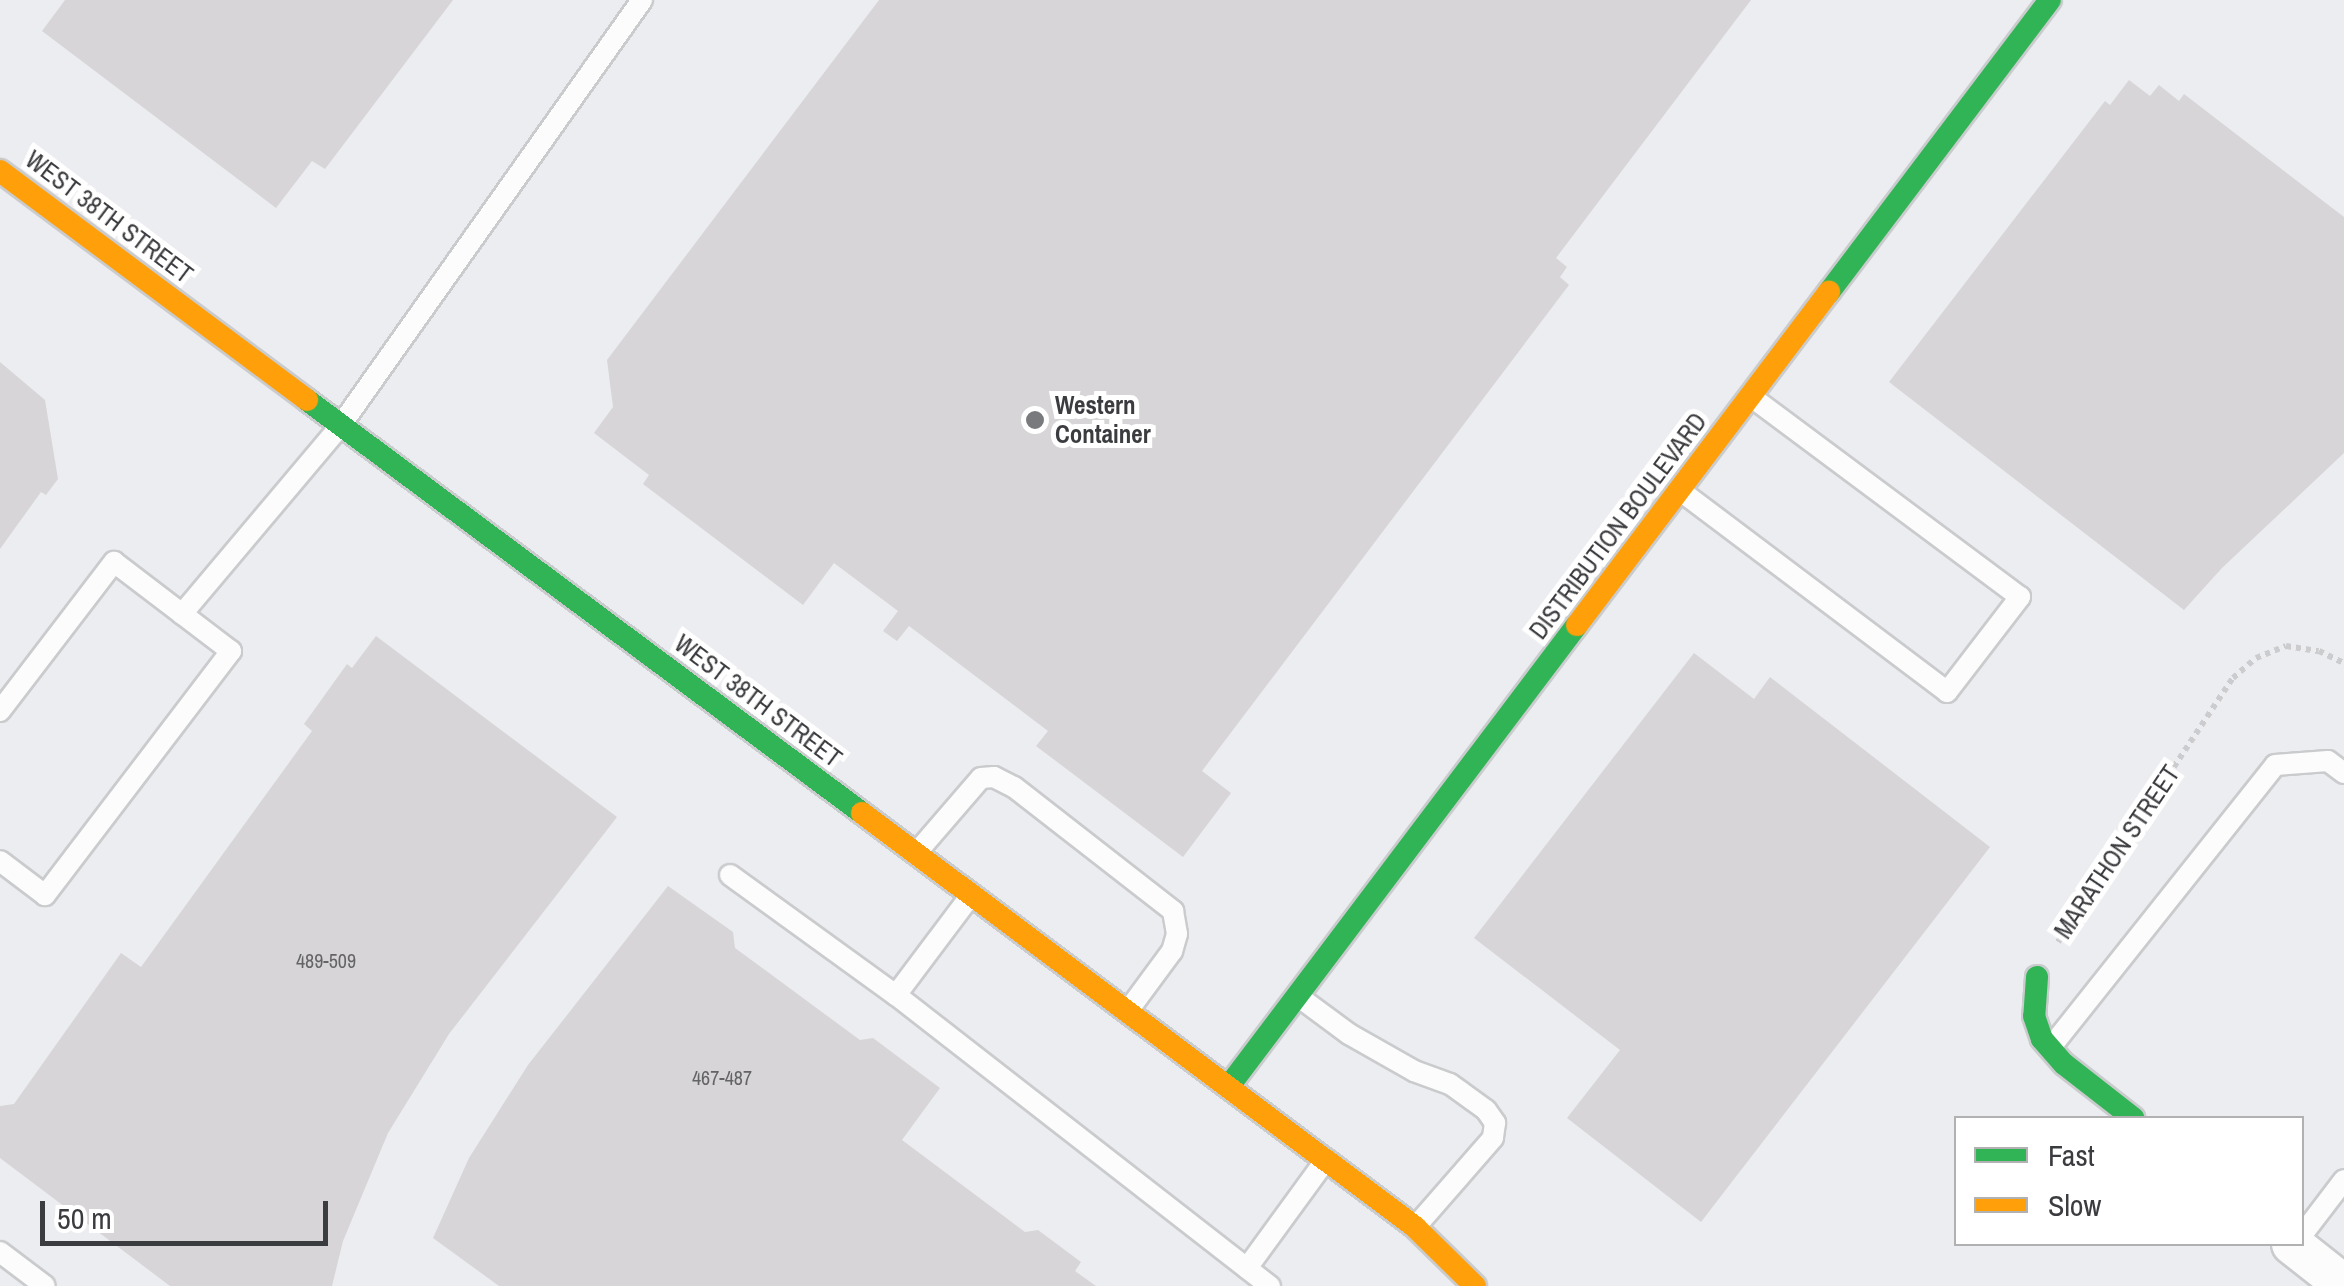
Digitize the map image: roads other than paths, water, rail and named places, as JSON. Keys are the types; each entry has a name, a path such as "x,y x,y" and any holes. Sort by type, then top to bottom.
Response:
{"street":[{"name":"DISTRIBUTION BOULEVARD","path":"1229,1086 2050,0"},
{"name":"WEST 38TH STREET","path":"0,171 1229,1086 1415,1227 1474,1286"},
{"path":"2037,977 2034,1016 2050,1048 2131,1116"},
{"path":"2300,1246 2344,1285"}],"lane":[{"path":"182,614 341,425 642,0"},
{"path":"1680,490 1947,692 2020,596 1750,396"},
{"path":"0,712 114,562 232,650 45,895 0,861"},
{"path":"2050,1048 2275,765 2328,761 2344,773"},
{"path":"916,852 981,778 994,777 1029,798 1173,911 1178,934 1172,951 1128,1010"},
{"path":"730,875 896,996 1270,1286"},
{"path":"896,996 972,893"},
{"path":"1297,996 1348,1034 1414,1071 1450,1084 1486,1110 1495,1123 1493,1138 1415,1227"},
{"path":"1247,1268 1326,1160"},
{"path":"2304,1232 2344,1180"},
{"path":"0,1252 45,1286"}],"place":[{"name":"Western Container","path":"1035,420"}]}
